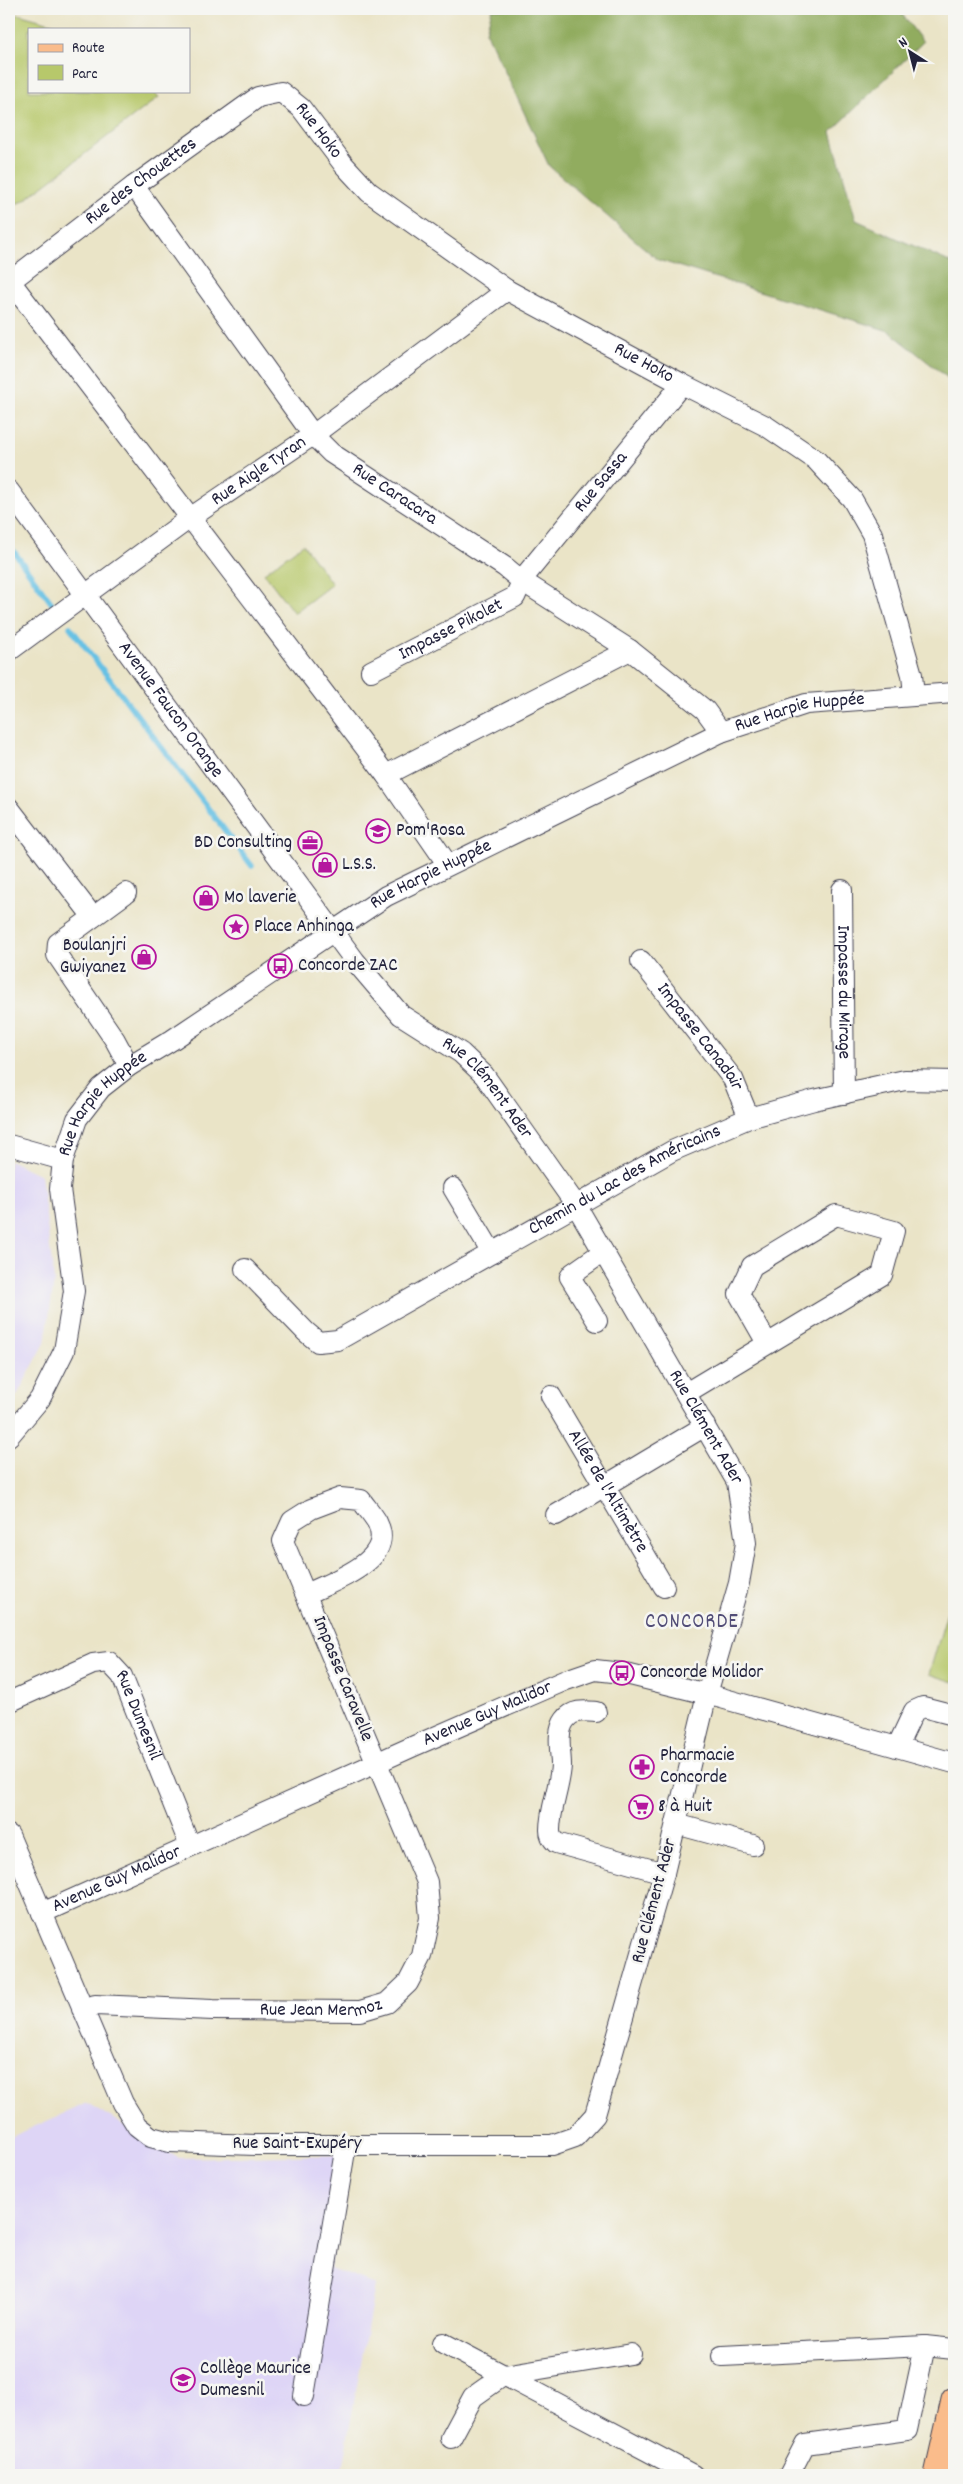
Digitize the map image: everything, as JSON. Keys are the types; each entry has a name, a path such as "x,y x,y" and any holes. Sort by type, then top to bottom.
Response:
{"main road":[{"path":"937,2475 954,2400"}],"street":[{"name":"Rue des Chouettes","path":"9,282 134,186 258,98 281,92"},
{"name":"Rue Hoko","path":"281,92 301,108 344,165 369,192 507,290 682,384 766,426 816,460 852,499 872,534 912,675 914,695"},
{"name":"Rue Caracara","path":"134,186 313,435 331,453 505,567 522,581 630,650 705,710 721,732"},
{"path":"9,282 386,775 448,865"},
{"name":"Rue Aigle Tyran","path":"9,651 190,518 313,435 507,290"},
{"name":"Rue Sassa","path":"522,581 682,384"},
{"name":"Avenue Faucon Orange","path":"9,492 84,597 333,930"},
{"name":"Impasse Pikolet","path":"371,671 515,597 522,581"},
{"path":"386,775 630,650"},
{"name":"Rue Harpie Huppée","path":"9,1436 40,1399 64,1351 74,1291 60,1189 63,1160 77,1119 101,1088 129,1066 172,1040 386,896 721,732 806,704 954,693"},
{"path":"9,808 93,917"},
{"name":"Impasse du Mirage","path":"842,890 844,1094"},
{"path":"126,893 58,943 57,955 114,1040 129,1066"},
{"name":"Rue Clément Ader","path":"333,930 355,961 401,1015 461,1053 484,1075 576,1206 738,1482 746,1543 739,1583 708,1694 664,1873 620,2029"},
{"name":"Impasse Canadair","path":"641,961 733,1079 749,1118"},
{"name":"Chemin du Lac des Américains","path":"246,1269 306,1332 318,1342 338,1340 672,1151 749,1118 906,1080 954,1082"},
{"path":"9,1145 63,1160"},
{"path":"453,1188 492,1253"},
{"path":"686,1392 882,1274 894,1231 836,1215 752,1266 739,1294 767,1343"},
{"path":"597,1321 570,1277 572,1273 603,1252"},
{"name":"Allée de l'Altimètre","path":"551,1396 606,1486 664,1587"},
{"path":"556,1515 705,1426"},
{"name":"Impasse Caravelle","path":"307,1594 368,1564 380,1544 378,1523 361,1500 340,1498 311,1508 292,1520 283,1541 307,1594 377,1764"},
{"name":"Rue Dumesnil","path":"9,1702 93,1664 109,1662 122,1676 190,1846"},
{"name":"Avenue Guy Malidor","path":"42,1912 566,1680 595,1670 622,1673 708,1694 954,1763"},
{"path":"897,1747 914,1711 923,1707 954,1715"},
{"path":"596,1712 578,1711 566,1718 561,1726 561,1767 553,1803 551,1838 556,1843 664,1873"},
{"name":"Rue Jean Mermoz","path":"82,2009 95,2005 213,2010 360,2012 387,2003 408,1983 422,1956 430,1918 427,1882 377,1764"},
{"path":"676,1824 753,1845"},
{"name":"Rue Saint-Exupéry","path":"9,1835 123,2103 137,2126 151,2137 170,2142 217,2144 552,2145 576,2137 595,2115 620,2029"},
{"path":"304,2396 346,2144"},
{"path":"443,2343 692,2475"},
{"path":"722,2356 925,2346 954,2349"},
{"path":"789,2475 805,2444 907,2430 925,2346"},
{"path":"451,2438 474,2397 504,2376 631,2354"}],"shaded area":[{"path":"9,1160 41,1175 54,1281 45,1343 9,1410"},
{"name":"Collège Maurice Dumesnil","path":"87,2103 178,2158 344,2155 330,2268 375,2285 341,2475 9,2475 9,2138"}],"green space":[{"path":"492,9 898,9 923,42 831,132 856,220 954,264 954,383 889,331 658,260 549,166 486,31"},
{"path":"18,14 68,28 28,28 28,92 154,92 159,97 22,202 9,205 9,24"},
{"path":"303,544 332,584 294,613 264,573"},
{"path":"954,1589 954,1682 929,1674"}],"waterway":[{"path":"9,545 53,605"},
{"path":"70,627 252,866"}],"place":[{"name":"Pom'Rosa","path":"378,831"},
{"name":"BD Consulting","path":"310,843"},
{"name":"L.S.S.","path":"325,865"},
{"name":"Mo laverie","path":"206,898"},
{"name":"Place Anhinga","path":"236,927"},
{"name":"Boulanjri Gwiyanez","path":"144,957"},
{"name":"Concorde ZAC","path":"280,966"},
{"name":"Concorde Molidor","path":"622,1673"},
{"name":"Pharmacie Concorde","path":"642,1767"},
{"name":"8 à Huit","path":"641,1807"},
{"name":"Collège Maurice Dumesnil","path":"183,2380"}],"district":[{"name":"CONCORDE","path":"692,1623"}]}
